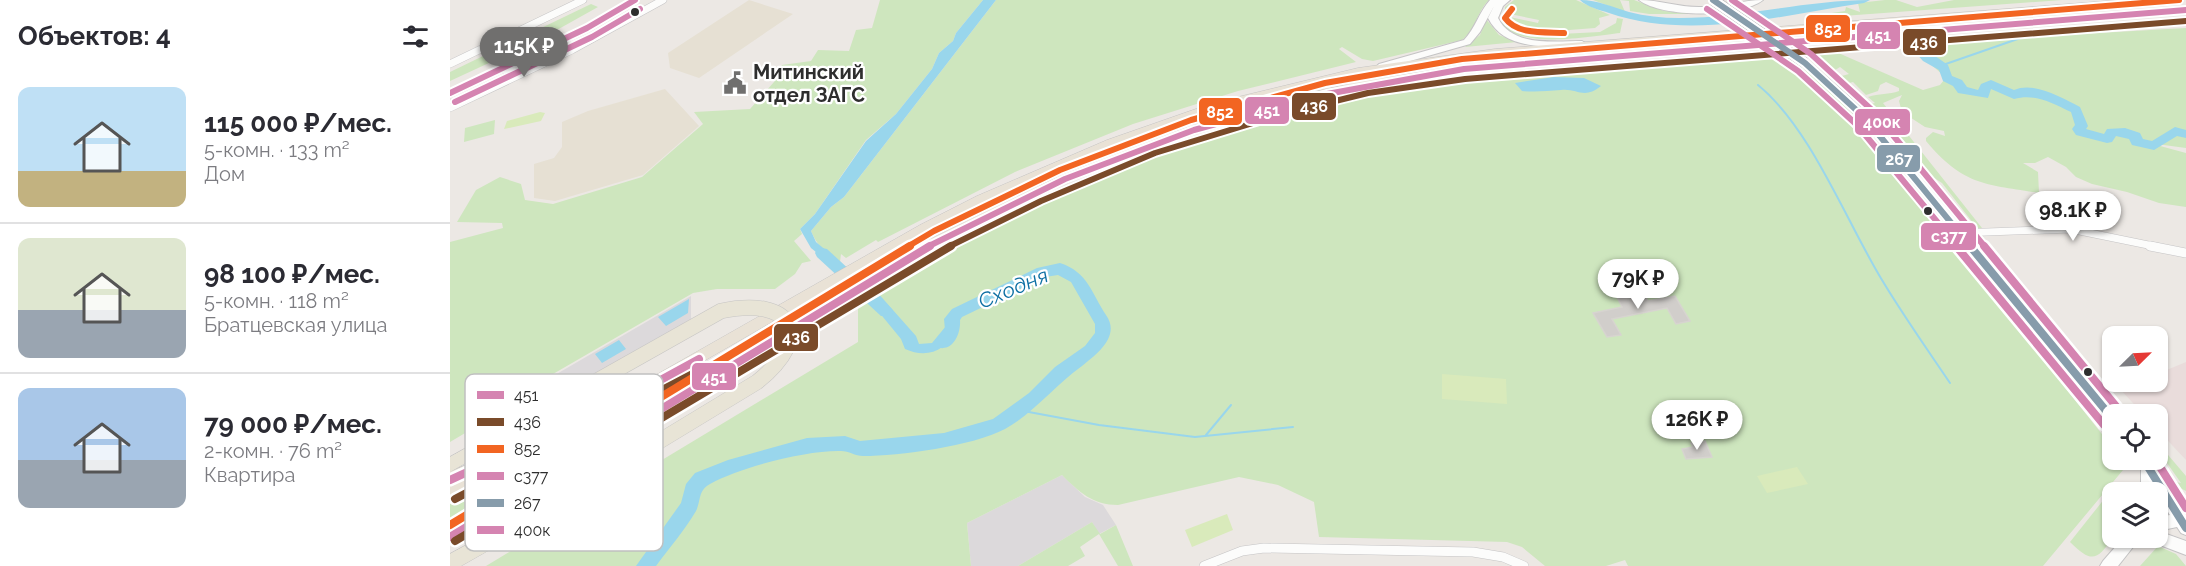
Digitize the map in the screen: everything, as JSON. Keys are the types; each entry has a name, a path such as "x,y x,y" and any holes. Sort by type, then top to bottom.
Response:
{"highway":[{"path":"663,378 874,257 981,199 1111,143 1217,106 1372,69 1486,53 2158,0"},
{"path":"663,407 937,241 992,213 1122,155 1192,129 1279,104 1412,76 1548,60 2186,10"},
{"path":"450,490 465,482"},
{"path":"450,532 465,524"}],"main road":[{"path":"450,86 549,39 622,0"},
{"path":"450,93 587,28 635,0"},
{"path":"1372,69 1467,42 1473,37 1485,13 1496,0"},
{"path":"1506,0 1499,5 1492,18 1503,33 1529,41 1586,44"},
{"path":"1642,0 1666,8 1694,9 1743,6 1759,0"},
{"path":"1713,0 1808,62"},
{"path":"1722,0 1808,62 1865,118 1930,194 2102,406"},
{"path":"609,374 721,311 740,306 764,307 782,316 789,326 790,338 786,352 763,378 663,441"},
{"path":"450,465 465,456"},
{"path":"2150,470 2183,524"},
{"path":"450,480 465,473"},
{"path":"450,537 465,528"},
{"path":"2168,541 2186,548"},
{"path":"2108,566 2124,548"},
{"path":"450,563 471,551"}],"street":[{"path":"450,64 583,0"},
{"path":"450,108 545,63 663,0"},
{"path":"499,71 545,63"},
{"path":"1960,233 2070,229 2186,253"},
{"path":"1204,566 1242,550 1264,548 1473,552 1503,557 1524,566"}],"shaded area":[{"path":"749,0 793,14 699,78 670,68 668,53"},
{"path":"665,89 699,126 643,175 555,201 534,198 534,164 554,158 562,147 562,122 588,111"},
{"path":"691,296 691,319 598,374 557,374"},
{"path":"2186,362 2186,460 2168,441 2168,404 2134,404 2123,392 2168,392 2168,369"},
{"path":"1062,475 1085,497 1103,505 1116,525 1099,534 1092,522 1018,566 971,566 967,523"}],"green space":[{"path":"880,0 983,0 956,33 953,41 939,53 932,69 896,114 866,140 815,214 800,229 802,234 794,241 811,261 802,263 795,274 775,289 717,289 693,293 553,374 465,374 465,433 450,442 450,242 503,228 502,223 457,222 476,190 500,177 521,184 525,200 553,204 642,177 703,124 694,112 750,109 774,82 782,65 811,61 818,50 849,51 856,30 872,28"},
{"path":"996,0 1489,0 1467,36 1462,40 1373,61 1362,59 1342,47 1339,49 1356,62 1238,91 1133,124 1015,172 878,242 876,240 846,258 841,254 840,262 823,249 811,231 831,207 844,197"},
{"path":"1514,0 1576,0 1610,15 1599,18 1600,24 1595,28 1556,31 1560,34 1600,32 1616,23 1617,18 1623,19 1620,33 1555,39 1522,36 1509,30 1501,21 1505,16 1538,23 1539,20 1505,13 1505,7"},
{"path":"1593,0 1620,0 1625,12"},
{"path":"1620,0 1634,0 1664,11 1721,14 1649,14 1630,11 1629,1"},
{"path":"1896,0 1917,7 1954,0 2062,0 1829,17 1825,14 1845,11 1846,7 1860,12 1858,3"},
{"path":"591,4 598,7 539,40 450,81 450,72"},
{"path":"1486,19 1499,35 1517,42 1465,47 1480,35"},
{"path":"2186,28 2186,148 2149,143 2186,153 2186,207 2159,203 2127,192 2092,184 2076,177 2066,167 2048,157 2035,163 2023,163 2038,172 2039,193 1976,180 1952,167 1926,141 1926,138 1933,132 1945,136 1944,131 1925,127 1902,112 1899,101 1902,95 1883,103 1982,228 1977,228 1942,183 1925,172 1867,105 1875,103 1868,97 1899,91 1899,88 1886,82 1880,85 1878,91 1866,95 1853,82 1845,84 1838,77 1849,74 1840,67 1832,72 1804,49 1827,48 1923,90 1940,85 1944,80 1943,75 1927,61 1932,56 1924,43"},
{"path":"1756,52 1805,70 1857,117 1904,175 1901,180 2102,434 2102,470 2123,470 2113,482 2102,482 2102,495 2043,566 1628,566 1625,560 1606,566 1545,566 1522,547 1507,542 1319,537 1314,502 1278,485 1239,477 1118,505 1094,500 1074,487 1062,475 967,523 971,566 486,566 511,551 663,551 663,459 858,342 858,306 924,263 986,229 1094,178 1206,135 1320,102 1398,87 1497,73 1545,69 1608,69 1608,66"},
{"path":"540,112 545,113 541,121 504,129 507,121"},
{"path":"495,120 494,134 464,142 465,128"},
{"path":"1958,237 2095,406 2092,406 1956,238"},
{"path":"1983,238 2086,360 2078,361 2050,327 2053,326 1996,258 1992,258 1976,239"},
{"path":"1442,374 1506,379 1507,404 1442,399"},
{"path":"2168,455 2186,476 2186,491 2172,484 2171,481 2181,483 2168,464"},
{"path":"1797,467 1808,484 1767,493 1757,476"},
{"path":"465,496 465,510 450,518 450,504"},
{"path":"2102,502 2102,548 2105,548 2099,554 2090,556 2084,554 2070,542"},
{"path":"1227,514 1233,530 1192,547 1185,530"},
{"path":"1092,522 1100,534 1116,525 1133,566 1118,566 1099,534 1080,547 1085,556 1068,566 1018,566"},
{"path":"2156,548 2162,548 2176,554 2186,566 2140,566"}],"water":[{"path":"983,0 996,0 844,197 831,207 811,231 816,242 840,262 833,266 811,248 800,229 815,214 866,141 896,114 932,69 939,53 953,41 956,33"},
{"path":"1554,77 1584,78 1601,86 1585,93 1567,90 1522,91 1515,83"},
{"path":"877,292 916,336 919,344 932,343 946,326 957,329 953,337 942,348 928,353 905,349 901,339 869,300"},
{"path":"689,299 688,313 666,326 658,317"},
{"path":"619,340 626,349 602,363 595,354"}],"building":[{"path":"1633,287 1634,291 1641,290 1648,301 1675,296 1690,321 1676,324 1667,308 1612,319 1621,335 1607,337 1593,313 1622,307 1616,295 1622,294 1620,290"},
{"path":"1705,441 1712,457 1686,459 1682,449 1693,447 1691,443"}],"waterway":[{"name":"Сходня","path":"1586,0 1632,16 1674,21 1756,16 1864,0"},
{"path":"1940,66 2032,34"},
{"path":"1918,48 1927,58 1944,68 1947,78 1958,83 1962,90 1984,95 1985,87 1991,84 2014,95 2023,91 2050,97 2076,110 2082,126 2078,129 2081,132 2107,139 2112,132 2125,132 2135,136 2137,142 2154,146 2175,131 2186,134"},
{"path":"1758,85 1795,125 1826,176 1882,280 1950,383"},
{"name":"Сходня","path":"822,253 886,312"},
{"name":"Сходня","path":"663,541 689,506 692,490 701,479 728,468 807,445 845,443 860,449 944,440 979,432 999,424 1035,398 1061,372 1091,350 1103,335 1103,323 1092,307 1088,294 1076,278 1060,269 1042,272 957,313 952,319 953,332 942,343"},
{"path":"1206,435 1231,405"},
{"path":"1018,410 1099,425 1195,437 1293,427"},
{"name":"Сходня","path":"645,566 656,551"}],"transit line":[{"name":"451","path":"450,93 587,28 635,0"},
{"name":"267","path":"1713,0 1805,63 1865,118 2102,406"},
{"name":"400к","path":"1732,0 1811,54 1873,111 2114,404"},
{"name":"852","path":"663,396 934,231 1060,170 1191,120 1325,83 1462,59 2179,0"},
{"name":"с377","path":"455,102 592,37 640,9"},
{"name":"852","path":"1512,9 1505,18 1510,25 1525,30 1564,33"},
{"name":"с377","path":"1707,9 1798,71 1857,125 2102,423"},
{"name":"451","path":"663,408 939,240 1065,179 1194,130 1327,94 1464,69 2186,10"},
{"name":"436","path":"663,417 942,250 1041,201 1155,153 1282,114 1368,93 1465,79 2186,21"},
{"name":"451","path":"663,379 699,359"},
{"name":"436","path":"663,390 704,368"},
{"name":"267","path":"2150,470 2186,528"},
{"name":"400к","path":"2162,470 2186,508"},
{"name":"451","path":"450,480 465,473"},
{"name":"436","path":"455,499 465,494"},
{"name":"852","path":"450,525 465,516"},
{"name":"451","path":"450,537 465,528"},
{"name":"436","path":"455,541 465,535"}],"place":[{"name":"Митинский отдел ЗАГС","path":"735,83"}]}
